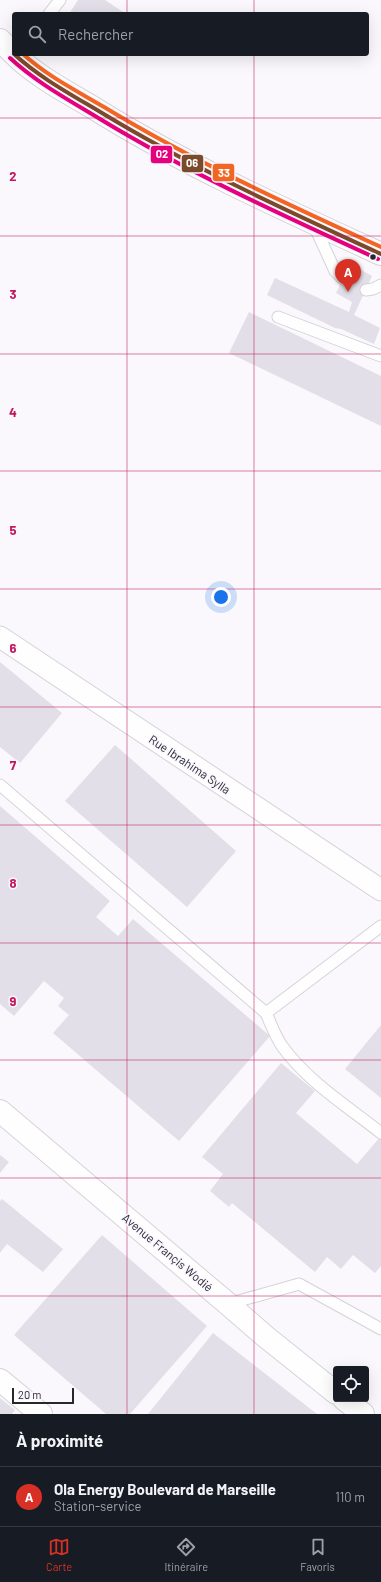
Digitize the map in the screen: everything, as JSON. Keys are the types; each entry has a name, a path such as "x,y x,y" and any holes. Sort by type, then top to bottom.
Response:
{"main road":[{"path":"0,40 12,51"},
{"path":"17,56 47,80 134,133 312,222 381,254"},
{"name":"Avenue Françis Wodié","path":"0,1111 266,1338 333,1391"},
{"path":"0,1380 41,1414"},
{"path":"348,1402 363,1414"}],"street":[{"name":"Rue Ibrahima Sylla","path":"0,637 381,890"}],"lane":[{"path":"51,12 60,0"},
{"path":"312,222 335,271 343,279"},
{"path":"366,290 373,289 381,285"},
{"path":"278,317 381,356"},
{"path":"0,785 266,1013 281,1045 299,1067 381,1133"},
{"path":"266,1013 381,926"},
{"path":"228,1304 299,1284 381,1329"}],"building":[{"path":"78,0 105,0 123,12 70,12"},
{"path":"351,264 372,276 354,315 380,328 374,344 341,329 335,328 267,295 275,278 349,312 352,302 336,293"},
{"path":"249,312 381,376 381,426 229,353"},
{"path":"0,662 62,713 20,763 0,747"},
{"path":"115,745 236,851 187,907 65,801"},
{"path":"0,806 110,901 96,917 118,936 133,919 270,1036 179,1141 53,1033 69,1015 58,1006 64,998 44,981 14,1016 0,1004"},
{"path":"381,1025 381,1098 345,1069"},
{"path":"281,1063 315,1091 296,1113 357,1164 381,1136 381,1266 375,1273 353,1255 341,1269 327,1257 315,1272 232,1203 229,1207 210,1191 223,1174 202,1157"},
{"path":"0,1155 9,1162 0,1173"},
{"path":"2,1199 63,1249 43,1272 7,1244 0,1253 0,1201"},
{"path":"102,1235 207,1326 130,1414 106,1414 14,1335"},
{"path":"213,1333 317,1414 148,1414"},
{"path":"0,1398 15,1410 12,1414 0,1414"}],"transit line":[{"name":"06","path":"16,56 34,71 56,86 170,152 239,187 381,254"},
{"name":"33","path":"25,56 62,83 172,146 276,198 381,247"},
{"name":"02","path":"10,58 20,67 54,91 168,158 272,210 378,259"}],"place":[{"name":"Ola Energy Boulevard de Marseille","path":"348,292"}]}
